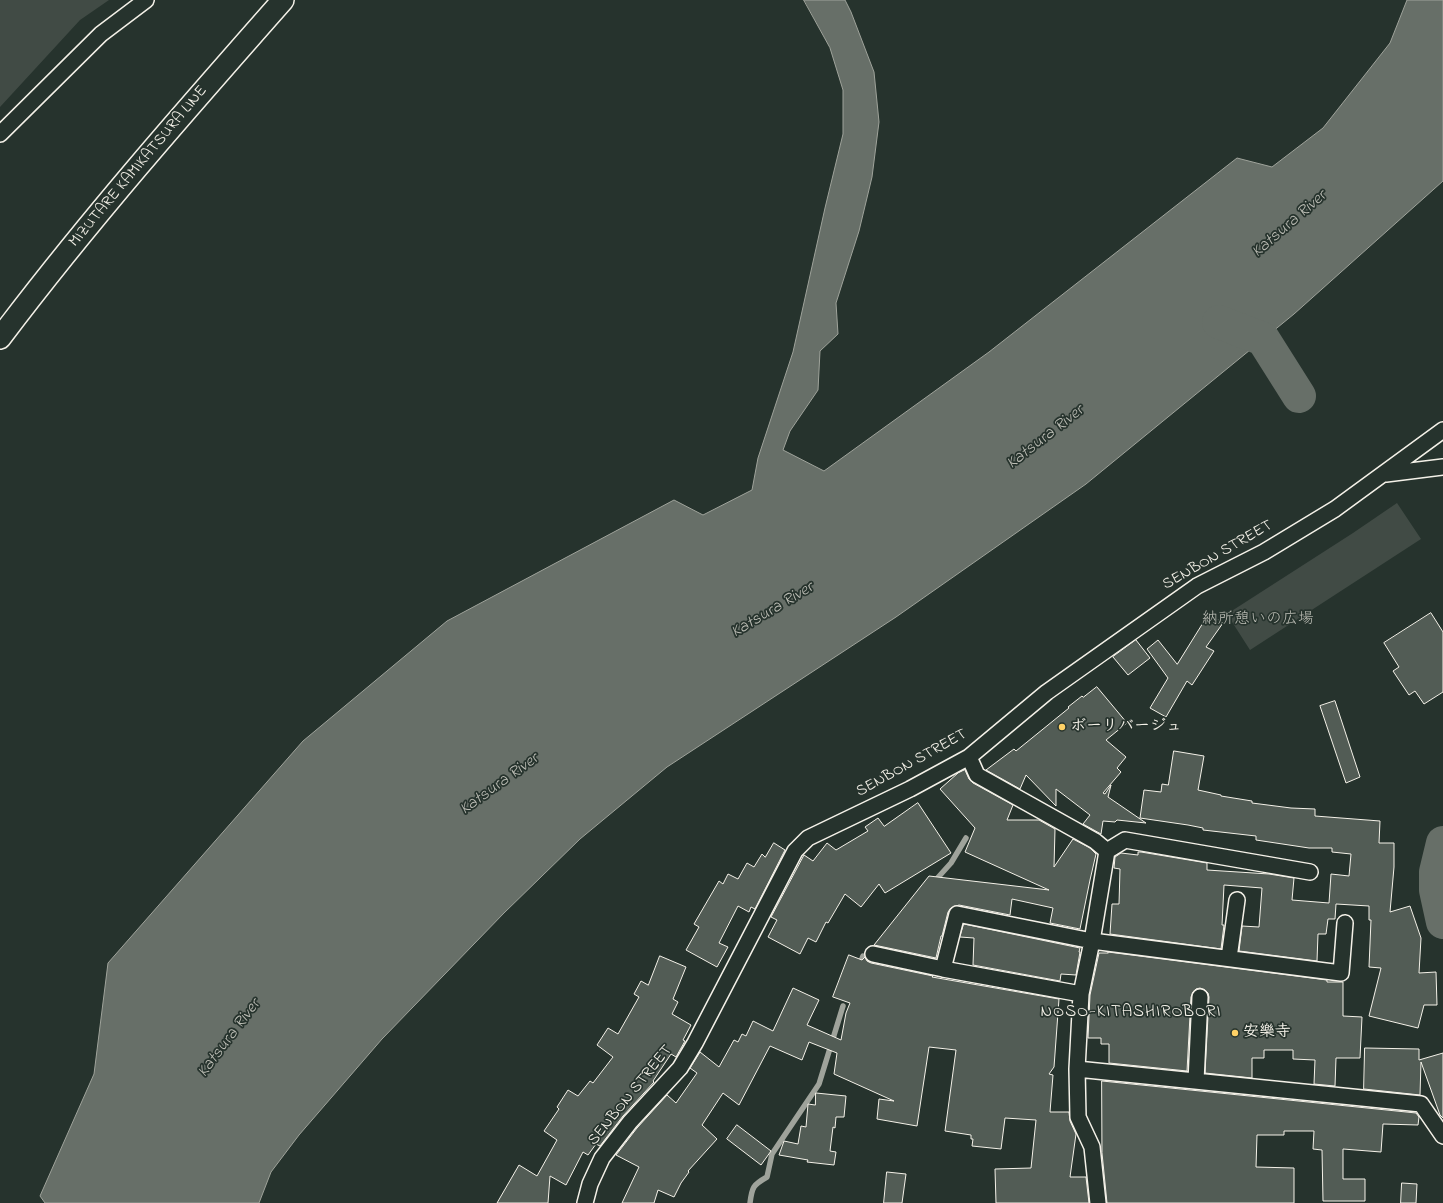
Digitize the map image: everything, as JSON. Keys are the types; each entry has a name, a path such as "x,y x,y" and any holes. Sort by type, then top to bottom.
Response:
{"main road":[{"name":"MIZUTARE KAMIKATSURA LINE","path":"0,338 43,280 125,181 283,0"}],"street":[{"path":"0,134 101,34 146,0"},
{"name":"SENBON STREET","path":"586,1203 590,1184 602,1158 630,1122 680,1068 695,1044 795,851 808,838 910,789 969,756 1047,692 1197,586 1264,552 1336,509 1443,430"},
{"path":"1385,474 1443,467"},
{"path":"969,756 977,776 1095,841 1107,851"},
{"path":"1098,1203 1092,1147 1078,1116 1077,1069 1081,994 1092,941 1107,851 1125,840 1310,872"},
{"path":"1229,958 1237,900"},
{"path":"943,969 957,914 1092,941 1341,973 1345,924"},
{"path":"873,954 943,969 1081,994"},
{"path":"1196,1081 1200,997"},
{"path":"1077,1069 1421,1104 1443,1136"}],"green space":[{"path":"0,0 109,0 80,20 0,107"},
{"name":"納所憩いの広場","path":"1397,503 1421,539 1250,650 1227,614"}],"water":[{"name":"Katsura River","path":"804,0 845,0 874,72 879,122 872,177 859,231 836,303 838,334 820,351 818,390 790,431 783,450 824,471 989,352 1237,158 1272,167 1323,128 1390,43 1407,0 1443,0 1443,181 1294,314 1086,484 896,617 667,767 580,839 504,913 382,1039 299,1135 271,1172 259,1203 45,1203 40,1196 94,1074 108,963 303,741 447,621 674,500 703,515 752,490 758,458 793,352 843,134 843,90 830,48"}],"building":[{"path":"1431,613 1443,632 1443,692 1424,704 1415,691 1409,695 1393,671 1399,667 1384,643"},
{"path":"1209,614 1223,623 1206,647 1214,651 1192,685 1187,681 1166,717 1150,708 1168,678 1147,649 1158,640 1177,664"},
{"path":"1136,640 1150,658 1128,675 1113,657"},
{"path":"1097,687 1127,723 1106,740 1126,757 1117,768 1121,772 1103,793 1105,794 1111,785 1108,797 1146,823 1117,820 1115,822 1103,821 1101,834 1083,824 1090,815 1056,789 1056,806 1026,775 1020,789 986,770 1014,749 1016,751 1069,708 1068,707"},
{"path":"1335,701 1360,777 1346,783 1320,706"},
{"path":"1174,751 1204,756 1198,790 1221,796 1252,801 1252,803 1291,808 1315,809 1315,816 1380,821 1379,843 1394,843 1394,867 1390,912 1410,906 1421,938 1419,973 1436,972 1437,1005 1424,1005 1418,1028 1369,1016 1381,968 1369,967 1371,920 1369,920 1369,906 1336,904 1335,919 1328,919 1326,934 1318,934 1317,961 1239,951 1242,926 1259,927 1262,888 1224,885 1222,925 1224,925 1221,949 1110,934 1112,904 1119,904 1120,869 1114,868 1115,857 1121,853 1138,855 1138,852 1141,852 1207,863 1207,870 1269,874 1294,878 1292,900 1329,903 1331,874 1349,876 1351,854 1332,852 1332,848 1309,848 1256,840 1256,836 1203,830 1203,828 1188,825 1140,818 1144,790 1161,792 1162,784 1168,785"},
{"path":"965,770 969,779 973,783 1013,805 1007,820 1039,820 1055,829 1054,867 1073,839 1090,848 1096,854 1080,929 1050,923 1053,908 1012,899 1010,915 959,905 951,908 948,912 936,958 874,945 929,876 1049,890 965,852 975,828 940,789 958,773"},
{"path":"918,803 951,853 885,893 879,884 861,907 845,894 828,923 826,922 816,942 808,938 800,954 768,937 777,920 771,917 804,855 813,861 827,843 836,850 868,831 865,827 878,818 884,826"},
{"path":"774,843 785,850 755,909 751,907 749,912 738,906 719,943 728,947 717,967 686,950 699,927 694,924 719,881 723,884 728,874 738,879 747,863 754,867 762,854 765,857"},
{"path":"964,924 1080,948 1076,975 1061,974 1060,981 973,965 974,938 960,937"},
{"path":"1108,952 1327,980 1327,982 1343,982 1343,1016 1362,1017 1360,1058 1336,1058 1335,1086 1314,1084 1315,1060 1293,1059 1293,1050 1264,1050 1264,1058 1252,1058 1252,1078 1205,1073 1209,997 1205,990 1200,988 1193,992 1191,997 1187,1071 1109,1063 1109,1044 1101,1044 1101,1038 1088,1038 1090,995 1099,953"},
{"path":"849,955 862,960 865,957 867,961 871,963 933,976 932,977 1059,999 1054,1067 1049,1074 1053,1075 1050,1112 1069,1112 1070,1121 1076,1134 1070,1177 1086,1177 1089,1203 996,1203 995,1169 1031,1168 1036,1120 1005,1118 1001,1149 972,1146 973,1139 971,1139 971,1135 945,1131 956,1050 929,1047 917,1126 877,1119 879,1099 894,1101 834,1074 837,1053 809,1042 802,1060 770,1046 739,1105 723,1093 702,1125 717,1139 688,1171 689,1172 681,1183 674,1197 658,1190 654,1203 622,1203 639,1167 616,1155 637,1128 667,1095 676,1103 697,1073 690,1068 700,1052 719,1067 734,1040 738,1042 742,1034 746,1036 753,1021 773,1031 793,988 819,1000 807,1025 841,1040 846,1013 850,1003 833,997"},
{"path":"660,956 686,967 673,999 678,1002 672,1014 691,1025 683,1040 685,1041 676,1057 671,1054 653,1081 654,1082 623,1116 600,1146 596,1144 588,1155 583,1152 566,1185 550,1176 548,1203 497,1203 519,1165 537,1176 557,1140 544,1131 559,1109 557,1107 568,1090 578,1096 590,1081 593,1083 613,1057 597,1045 608,1028 618,1034 639,997 634,994 641,981 648,985"},
{"path":"1365,1048 1419,1049 1419,1060 1443,1053 1443,1118 1440,1115 1421,1062 1420,1095 1364,1089"},
{"path":"1102,1081 1416,1113 1419,1117 1418,1125 1383,1124 1381,1152 1343,1149 1343,1179 1365,1179 1365,1201 1323,1201 1322,1150 1313,1149 1314,1131 1284,1131 1284,1135 1257,1135 1256,1167 1294,1168 1294,1203 1107,1203 1102,1153"},
{"path":"816,1093 846,1096 844,1117 836,1117 835,1128 833,1127 830,1151 836,1152 834,1165 807,1162 808,1160 779,1155 784,1141 798,1144 801,1126 806,1127 808,1104 815,1105"},
{"path":"737,1125 771,1151 761,1165 727,1139"},
{"path":"887,1172 906,1174 902,1203 884,1203"},
{"path":"1402,1183 1417,1184 1416,1203 1401,1203"}],"waterway":[{"path":"1219,322 1263,339 1299,396"},
{"path":"933,883 951,863 966,838"},
{"path":"1443,843 1436,872 1436,890 1443,922"},
{"path":"859,967 863,956"},
{"path":"750,1203 754,1187 767,1177 772,1154 819,1084 843,1006"}],"place":[{"name":"ボーリバージュ","path":"1062,727"},
{"name":"安樂寺","path":"1235,1033"}],"district":[{"name":"NOSO-KITASHIROBORI","path":"1131,1013"}]}
